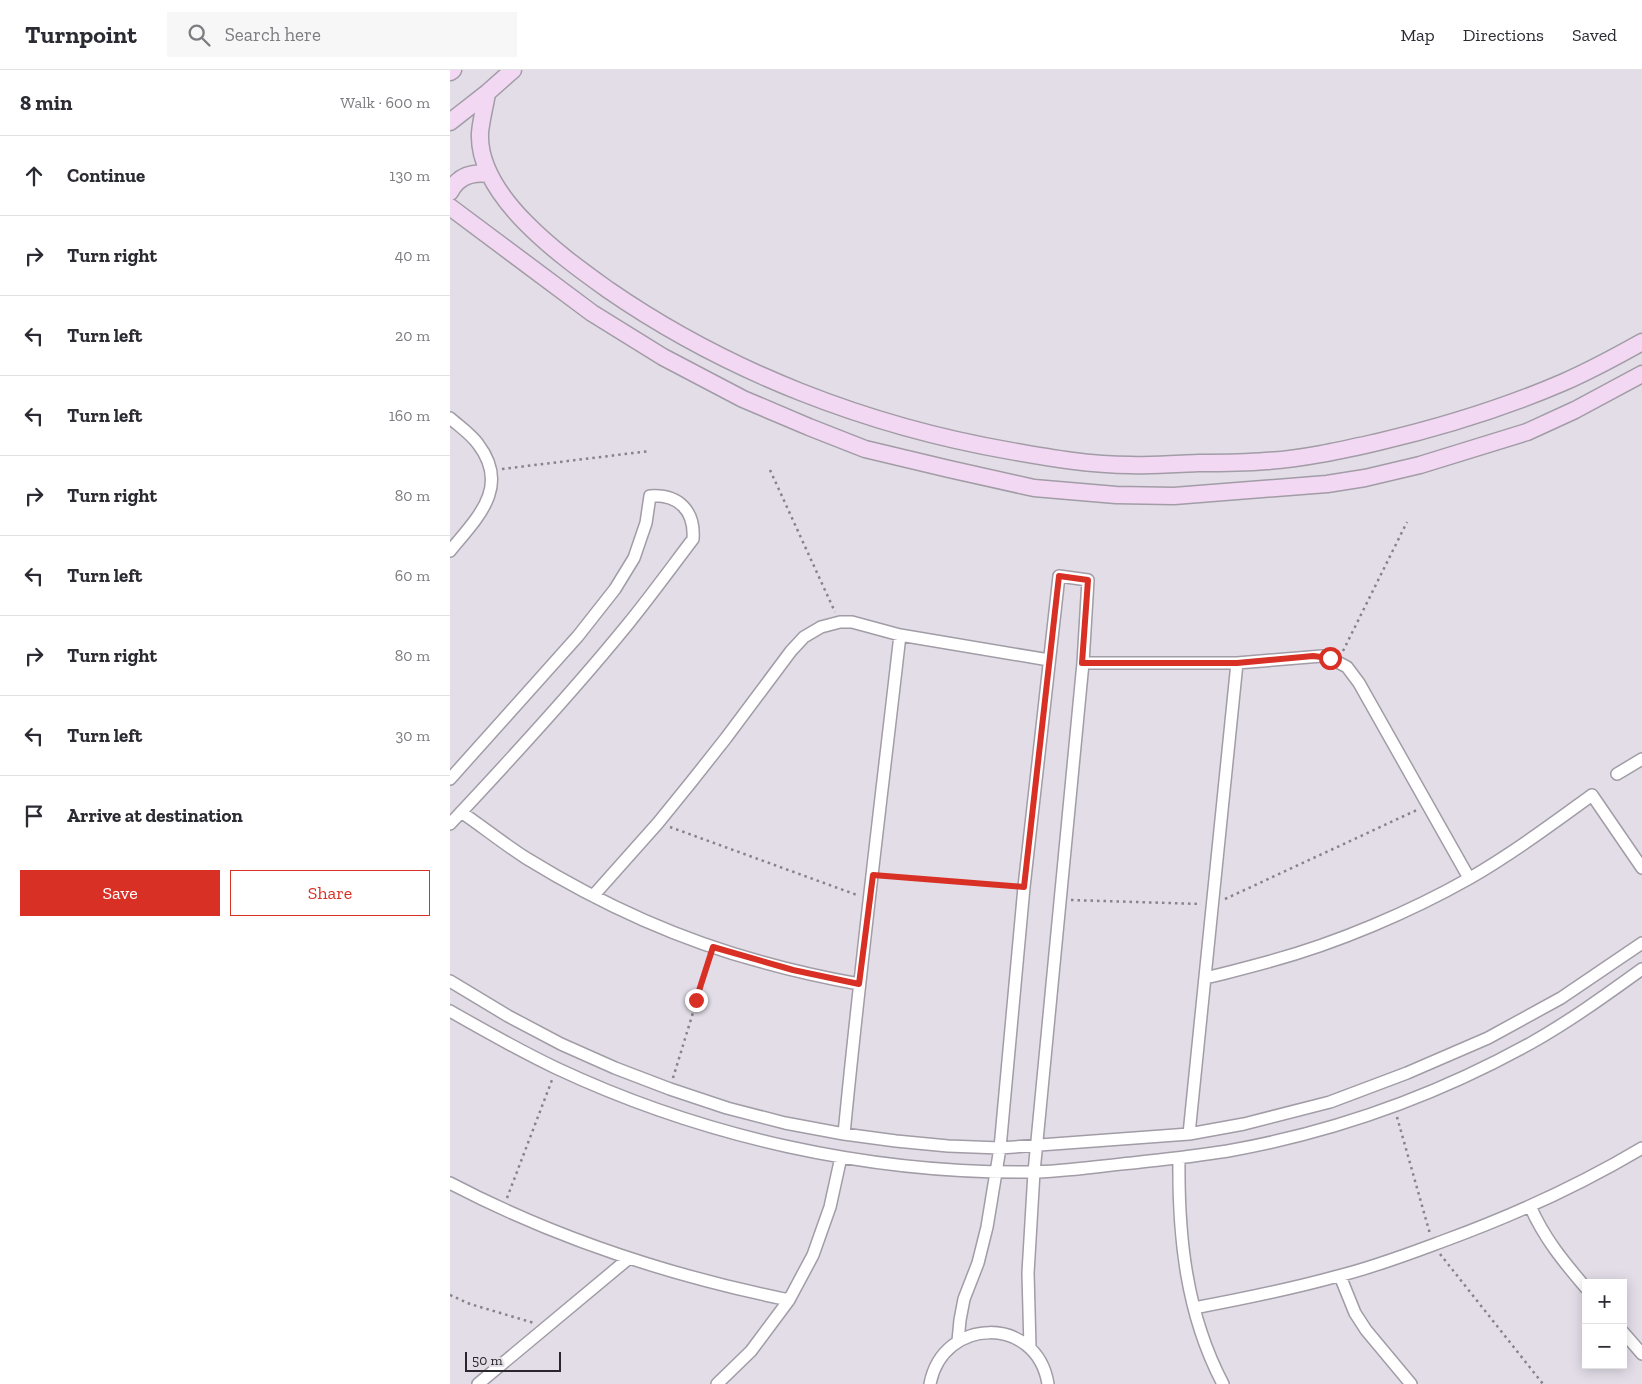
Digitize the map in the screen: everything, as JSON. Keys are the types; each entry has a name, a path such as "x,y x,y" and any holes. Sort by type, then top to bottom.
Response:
{"street":[{"path":"450,122 513,70"},
{"path":"487,93 480,134 482,154 488,174 521,218 578,268 627,302 698,344 796,390 862,414 923,433 981,446 1040,456 1130,466 1266,461 1355,447 1439,427 1507,404 1566,381 1642,342"},
{"path":"450,192 456,182 463,177 471,174 488,174"},
{"path":"450,207 592,313 664,357 743,399 865,449 1034,488 1116,495 1174,496 1327,484 1365,478 1420,465 1527,432 1575,410 1642,374"},
{"path":"450,418 478,442 486,455 490,470 490,490 484,509 450,551"},
{"path":"450,779 578,636 615,589 634,558 646,523 650,496 671,498 680,503 692,519 693,539 628,624 510,760 450,824"},
{"path":"958,1341 964,1300 978,1263 987,1228 1000,1148 1024,887 1059,576 1088,580 1082,663 1036,1144 1028,1273 1030,1348"},
{"path":"593,896 658,823 726,738 791,651 804,637 821,627 840,622 852,622 900,635 1050,660"},
{"path":"844,1134 859,984 900,635"},
{"path":"1082,663 1237,663 1313,656 1338,661 1354,674 1469,878"},
{"path":"1189,1134 1237,663"},
{"path":"1618,774 1642,759"},
{"path":"1205,978 1272,961 1338,939 1403,912 1469,878 1530,840 1592,795 1642,868"},
{"path":"461,812 526,858 593,896 656,925 713,947 769,964 859,984"},
{"path":"450,981 508,1016 561,1044 615,1068 727,1108 844,1134 896,1142 1000,1148 1189,1134 1244,1124 1330,1102 1408,1073 1488,1038 1561,998 1642,943"},
{"path":"450,1011 501,1040 557,1068 612,1092 706,1125 783,1145 841,1157 936,1168 996,1172 1034,1172 1179,1158 1233,1150 1342,1123 1394,1106 1463,1077 1531,1042 1596,1002 1639,971 1624,955"},
{"path":"1194,1308 1268,1294 1340,1276 1433,1245 1481,1227 1573,1187 1642,1148"},
{"path":"717,1384 752,1351 789,1300 813,1255 830,1207 841,1157"},
{"path":"1179,1158 1178,1199 1186,1273 1194,1308 1206,1344 1223,1384"},
{"path":"450,1183 502,1209 564,1236 628,1259 724,1287 789,1300"},
{"path":"1530,1206 1544,1236 1582,1283"},
{"path":"478,1384 628,1259"},
{"path":"1340,1276 1355,1313 1366,1330 1412,1384"},
{"path":"930,1384 936,1365 942,1356 958,1341 978,1333 995,1332 1011,1336 1030,1348 1040,1360 1048,1381"},
{"path":"1627,1337 1642,1354"}],"path":[{"path":"490,470 650,451"},
{"path":"770,470 840,622"},
{"path":"1338,661 1407,522"},
{"path":"1060,900 1212,904 1428,805"},
{"path":"658,823 870,899"},
{"path":"873,875 1024,887"},
{"path":"670,1089 713,947"},
{"path":"502,1209 557,1068"},
{"path":"1394,1106 1433,1245 1543,1384"},
{"path":"450,1295 507,1316 546,1327"}],"route":[{"path":"696,1000 713,947 761,962 859,984 873,875 1024,887 1059,576 1088,580 1082,663 1237,663 1313,656 1330,658"}]}
